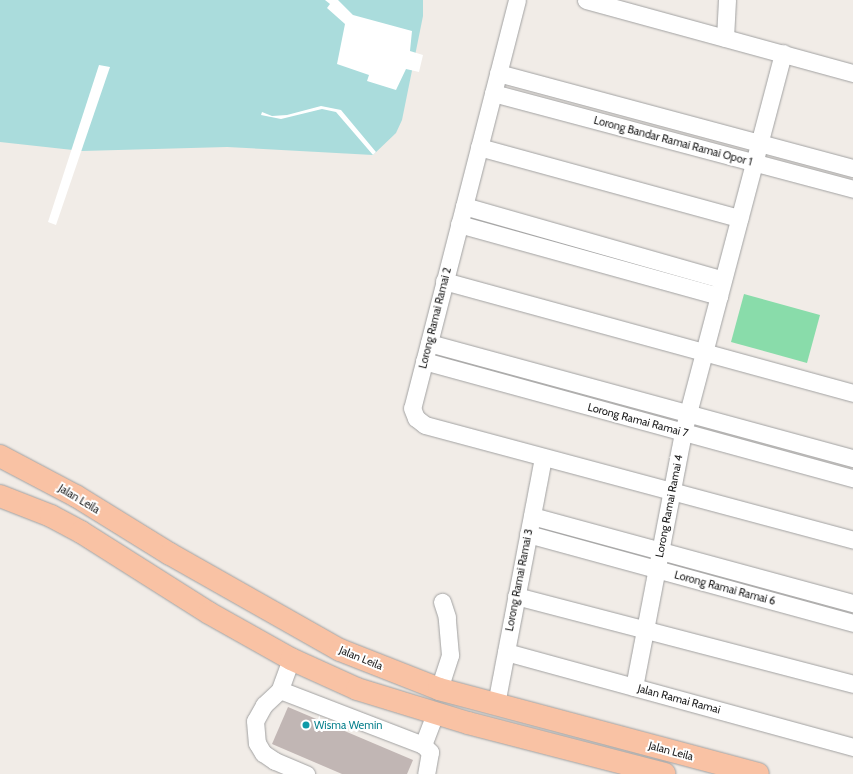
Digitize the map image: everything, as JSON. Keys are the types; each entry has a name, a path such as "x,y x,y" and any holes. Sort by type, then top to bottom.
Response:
{"main road":[{"name":"Jalan Leila","path":"0,456 76,496 170,554 340,650 439,689 758,774"},
{"path":"0,496 51,516 81,532 209,613 291,659 358,689 435,713 665,774"}],"street":[{"name":"Lorong Ramai Ramai 2","path":"517,0 412,408 416,418 425,425 543,457"},
{"path":"586,0 853,73"},
{"path":"725,38 727,0"},
{"name":"Lorong Ramai Ramai 4","path":"634,687 683,432 783,53"},
{"name":"Lorong Bandar Ramai Ramai Opor 1","path":"498,73 853,168"},
{"name":"Lorong Bandar Ramai Ramai Opor 1","path":"493,93 853,189"},
{"path":"479,147 739,218"},
{"path":"464,206 723,280"},
{"path":"459,224 719,296"},
{"path":"444,281 853,393"},
{"name":"Lorong Ramai Ramai 7","path":"428,343 853,458"},
{"name":"Lorong Ramai Ramai 7","path":"424,361 853,478"},
{"path":"543,457 853,540"},
{"name":"Lorong Ramai Ramai 3","path":"496,704 543,457"},
{"name":"Lorong Ramai Ramai 6","path":"532,516 853,603"},
{"name":"Lorong Ramai Ramai 6","path":"528,534 853,623"},
{"path":"516,596 853,684"},
{"path":"439,689 450,655 447,617 442,602"},
{"name":"Jalan Ramai Ramai","path":"506,652 853,747"},
{"path":"291,659 280,690 264,705 255,721 255,736 263,753 275,761 306,774"},
{"path":"280,690 423,745 430,752 430,761 426,774"},
{"path":"423,745 435,713"}],"green space":[{"path":"744,294 820,315 807,363 731,342"}],"water":[{"path":"0,0 423,0 423,16 402,120 396,133 373,155 227,147 82,151 0,142"}],"pier":[{"path":"325,0 338,0 353,15 412,31 410,51 423,55 419,72 406,69 396,90 367,81 369,75 337,64 345,24 327,8 330,4"},
{"path":"99,65 110,67 56,225 48,222"},
{"path":"321,106 341,110 376,152 373,155 336,112 322,109 281,119 261,115 262,112 272,116 287,115"}],"building":[{"name":"Wisma Wemin","path":"288,707 413,760 407,774 342,774 272,744"}],"place":[{"name":"Wisma Wemin","path":"306,725"}]}
